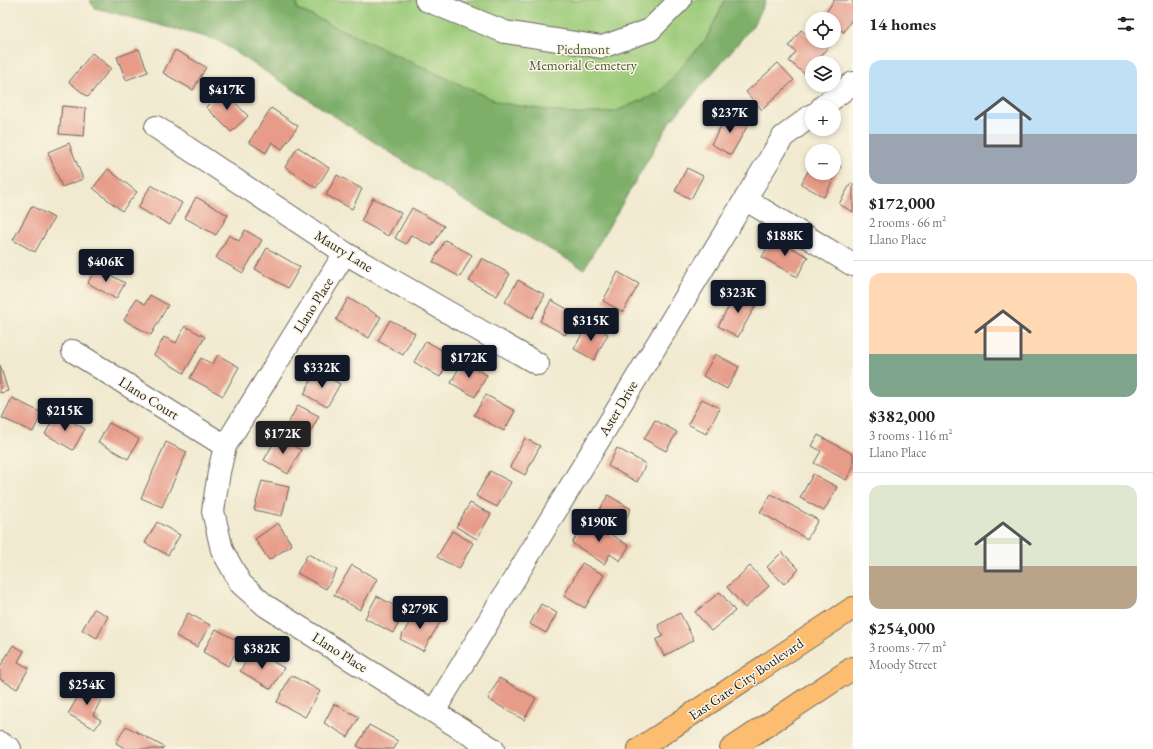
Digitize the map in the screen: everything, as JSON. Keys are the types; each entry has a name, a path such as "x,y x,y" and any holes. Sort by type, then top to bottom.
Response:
{"main road":[{"name":"East Gate City Boulevard","path":"640,749 853,608"},
{"path":"731,749 853,668"}],"street":[{"path":"426,0 504,32 602,47 650,30 680,0"},
{"path":"831,100 853,83"},
{"name":"Aster Drive","path":"434,711 783,137 805,120"},
{"name":"Maury Lane","path":"156,127 345,253 538,364"},
{"path":"745,199 853,265"},
{"name":"Llano Place","path":"345,253 225,446 213,511 222,550 241,584 266,606 493,749"},
{"name":"Llano Court","path":"73,351 225,446"},
{"path":"0,743 10,749"}],"green space":[{"path":"89,0 297,0 297,9 500,103 573,114 614,112 659,93 706,39 725,0 766,0 752,27 670,122 584,269 462,199 217,40 95,8"},
{"name":"Piedmont Memorial Cemetery","path":"297,0 725,0 706,39 659,93 614,112 572,114 500,103 297,9"}],"building":[{"path":"834,0 853,0 853,17 844,32 841,30 841,12 826,12"},
{"path":"801,30 805,33 805,48 827,48 821,56 805,56 805,74 789,61 796,52 789,46"},
{"path":"139,49 148,72 126,80 117,57"},
{"path":"175,50 206,67 193,90 163,73"},
{"path":"92,53 111,68 88,97 69,82"},
{"path":"778,63 794,80 762,110 746,92"},
{"path":"223,90 248,116 231,132 206,107"},
{"path":"62,106 86,108 84,136 59,134"},
{"path":"271,108 298,126 282,149 272,142 266,153 249,142"},
{"path":"728,114 748,125 731,155 711,144"},
{"path":"69,143 83,179 62,187 48,152"},
{"path":"298,147 329,168 316,188 285,167"},
{"path":"687,168 703,176 691,199 675,191"},
{"path":"108,169 137,192 122,211 93,188"},
{"path":"337,175 362,189 352,209 326,195"},
{"path":"805,177 805,180 833,180 824,197 801,184"},
{"path":"851,183 853,184 853,212 839,204"},
{"path":"151,185 182,203 170,225 138,208"},
{"path":"196,197 228,215 216,235 185,218"},
{"path":"373,198 401,213 388,236 361,221"},
{"path":"32,206 54,218 35,252 13,240"},
{"path":"412,208 444,226 432,246 411,235 406,244 395,238"},
{"path":"245,230 262,240 243,273 216,258 229,235 239,241"},
{"path":"773,237 808,257 797,277 762,257"},
{"path":"445,240 472,255 460,277 433,262"},
{"path":"267,248 300,267 288,288 255,269"},
{"path":"482,258 510,274 497,296 469,281"},
{"path":"96,267 125,283 116,299 88,283"},
{"path":"618,272 639,284 623,312 603,301"},
{"path":"518,280 545,295 532,318 505,302"},
{"path":"737,292 757,303 738,337 718,326"},
{"path":"150,295 168,305 151,335 124,320 136,299 145,304"},
{"path":"348,298 381,317 369,338 336,320"},
{"path":"551,300 576,314 565,335 540,321"},
{"path":"390,320 415,333 403,355 378,341"},
{"path":"588,323 608,334 594,360 574,349"},
{"path":"185,326 205,337 184,373 154,355 164,337 176,343"},
{"path":"426,341 452,356 440,377 414,362"},
{"path":"715,354 739,367 727,389 703,376"},
{"path":"218,355 239,367 223,396 190,378 201,358 212,364"},
{"path":"462,362 487,375 475,397 451,383"},
{"path":"0,365 8,391 0,393"},
{"path":"316,371 340,384 327,407 304,394"},
{"path":"486,395 515,411 504,431 474,415"},
{"path":"12,398 42,413 33,432 2,418"},
{"path":"702,399 720,408 706,434 688,424"},
{"path":"298,405 319,416 304,443 284,431"},
{"path":"57,413 85,429 73,450 45,434"},
{"path":"655,420 677,432 666,451 644,439"},
{"path":"109,423 139,439 128,459 98,442"},
{"path":"818,435 853,454 853,468 846,480 814,463 821,451 812,446"},
{"path":"277,437 301,450 288,474 264,460"},
{"path":"525,438 540,446 525,475 510,467"},
{"path":"166,442 187,452 162,507 141,498"},
{"path":"617,448 646,464 637,482 608,466"},
{"path":"490,471 511,482 497,507 476,496"},
{"path":"813,474 837,487 824,511 800,498"},
{"path":"262,481 289,487 282,516 254,510"},
{"path":"771,494 818,520 807,539 760,512"},
{"path":"608,495 631,509 619,531 595,518"},
{"path":"470,503 491,514 477,539 456,527"},
{"path":"587,519 629,546 620,561 610,554 604,564 572,543"},
{"path":"157,522 180,535 168,555 145,543"},
{"path":"278,523 292,545 269,560 255,539"},
{"path":"452,531 473,543 459,569 437,557"},
{"path":"782,552 799,569 784,584 767,567"},
{"path":"308,554 337,570 326,589 297,573"},
{"path":"582,563 604,575 585,608 564,596"},
{"path":"352,565 377,579 360,610 334,595"},
{"path":"750,566 769,586 745,608 727,587"},
{"path":"720,592 735,611 711,631 695,612"},
{"path":"377,596 405,612 393,633 365,618"},
{"path":"541,604 557,613 546,633 530,624"},
{"path":"94,609 108,616 97,638 82,630"},
{"path":"417,609 440,622 423,651 400,639"},
{"path":"188,613 210,625 197,647 176,636"},
{"path":"680,613 694,640 664,656 656,640 663,636 658,625"},
{"path":"216,629 241,643 228,666 203,652"},
{"path":"13,645 24,651 18,662 29,668 17,689 0,679 0,667"},
{"path":"253,650 284,668 271,689 240,671"},
{"path":"291,675 320,691 305,717 277,702"},
{"path":"499,678 536,698 524,720 488,699"},
{"path":"85,684 104,694 93,715 101,720 95,729 68,714"},
{"path":"334,704 359,717 348,737 324,723"},
{"path":"369,725 398,741 394,749 363,749 357,746"},
{"path":"126,726 164,747 162,749 126,749 116,743"}]}
